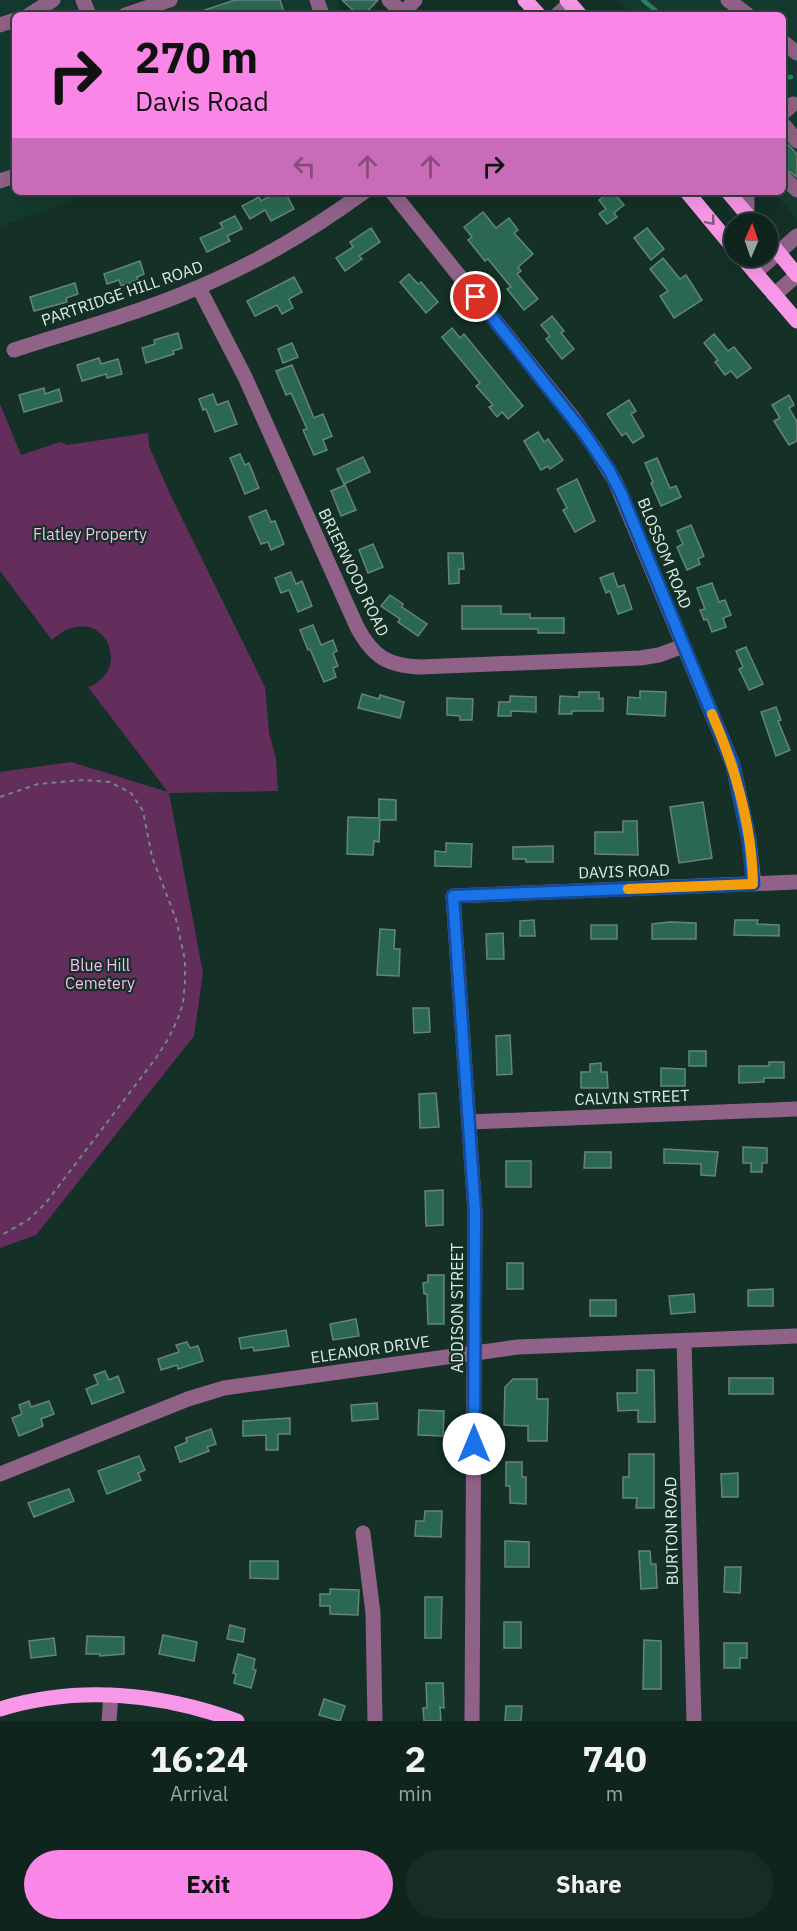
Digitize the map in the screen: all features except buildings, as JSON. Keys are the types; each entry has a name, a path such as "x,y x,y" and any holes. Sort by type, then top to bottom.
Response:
{"main road":[{"path":"525,0 536,12"},
{"path":"689,195 724,237"},
{"path":"731,195 746,213"},
{"path":"779,252 797,275"},
{"path":"750,267 797,321"},
{"path":"0,1709 67,1696 111,1695 184,1704 237,1721"}],"street":[{"path":"134,12 170,0"},
{"path":"389,0 402,12"},
{"path":"404,12 415,0"},
{"path":"728,0 744,12"},
{"path":"786,128 797,141"},
{"path":"786,180 797,190"},
{"name":"PARTRIDGE HILL ROAD","path":"14,350 199,288 292,240 360,195"},
{"name":"BLOSSOM ROAD","path":"394,195 594,447 621,493 733,765 749,840 753,884"},
{"path":"747,195 750,213"},
{"path":"755,273 797,236"},
{"path":"774,295 797,275"},
{"name":"BRIERWOOD ROAD","path":"199,288 245,377 357,627 367,644 378,656 401,666 421,667 640,658 683,646"},
{"name":"DAVIS ROAD","path":"453,896 797,882"},
{"name":"ADDISON STREET","path":"453,896 475,1212 472,1721"},
{"name":"CALVIN STREET","path":"469,1122 797,1109"},
{"name":"ELEANOR DRIVE","path":"0,1474 213,1391 518,1347 797,1336"},
{"name":"BURTON ROAD","path":"684,1341 694,1721"},
{"path":"363,1533 372,1613 375,1721"},
{"path":"109,1721 111,1695"}],"path":[{"path":"0,796 38,784 93,780 117,785 136,799 146,819 152,857 179,930 185,960 186,981 183,1003 177,1021 156,1058 45,1204 28,1220 0,1236"}],"shaded area":[{"path":"0,0 338,0 341,12 12,12 12,195 85,195 0,227"},
{"path":"618,0 797,0 797,220 777,195 786,195 786,12 628,12"}],"green space":[{"path":"0,404 21,455 60,442 67,445 148,433 149,446 170,494 265,687 269,733 276,759 278,791 169,793 203,973 194,1036 36,1235 0,1248 0,772 71,762 168,792 88,687 102,678 110,666 111,653 106,641 98,631 85,626 70,629 52,640 0,571"}],"waterway":[{"path":"643,0 657,12"},
{"path":"786,78 791,77"}],"slow traffic":[{"path":"628,889 753,884 749,840 736,775 712,714"}],"route":[{"path":"474,1444 475,1212 453,896 753,884 749,840 733,765 621,493 609,470 574,419 476,297"}],"park label":[{"name":"Flatley Property","path":"90,534"},
{"name":"Blue Hill Cemetery","path":"100,974"}]}
